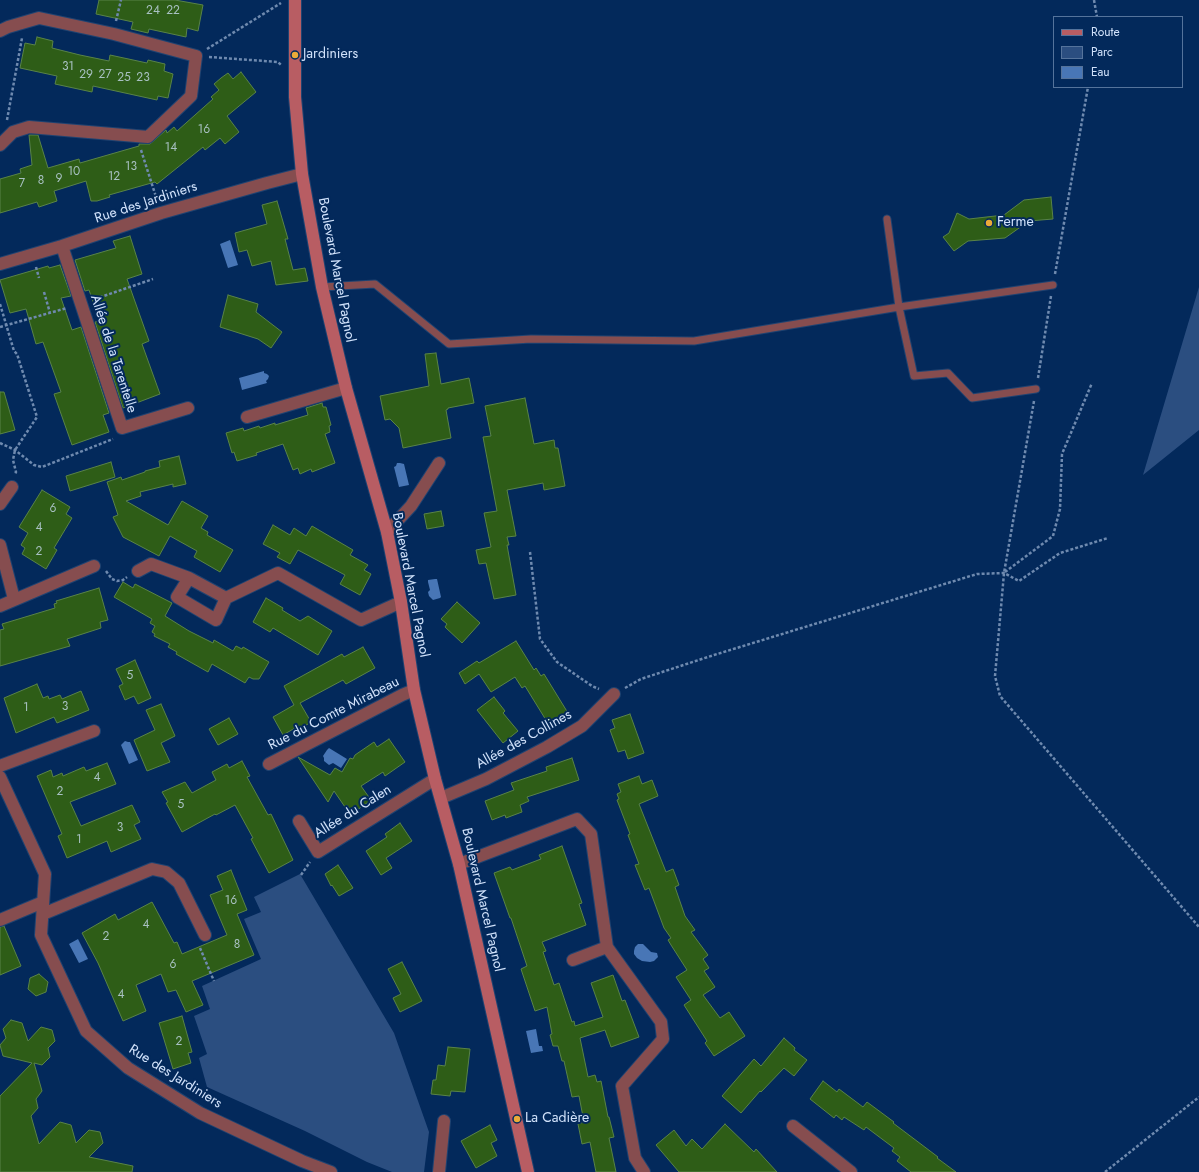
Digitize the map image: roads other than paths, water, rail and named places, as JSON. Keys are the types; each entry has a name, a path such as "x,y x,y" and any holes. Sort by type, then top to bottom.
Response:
{"street":[{"name":"Boulevard Marcel Pagnol","path":"295,0 295,97 302,174 322,287 346,388 387,532 401,602 414,690 435,779 459,864 528,1172"},
{"path":"0,31 8,27 39,18 114,34 196,56 191,96 148,137 29,127 13,132 2,143"},
{"name":"Rue des Jardiniers","path":"0,264 62,246 161,213 302,174"},
{"name":"Allée de la Tarentelle","path":"62,246 122,428 188,408"},
{"path":"246,417 346,388"},
{"path":"387,532 411,506 439,463"},
{"path":"0,504 12,487"},
{"path":"0,545 14,599"},
{"path":"133,573 151,564 189,578 226,598"},
{"path":"0,606 94,566"},
{"path":"189,578 177,597 216,620 226,598 278,573 361,620 401,602"},
{"name":"Rue du Comte Mirabeau","path":"269,764 414,690"},
{"name":"Allée des Collines","path":"441,798 486,779 547,747 582,726 614,694"},
{"path":"0,766 94,731"},
{"name":"Rue des Jardiniers","path":"0,777 45,874 41,935 86,1031 128,1068 200,1113 302,1161 331,1172"},
{"name":"Allée du Calen","path":"299,821 318,852 435,779"},
{"path":"459,864 577,819 591,834 607,947 661,1022 663,1039 622,1086 634,1158 644,1172"},
{"path":"0,920 43,908 152,869 166,872 179,882 205,935"},
{"path":"573,960 607,947"},
{"path":"439,1172 444,1121"},
{"path":"792,1126 851,1172"}],"lane":[{"path":"887,219 899,307 914,376 948,373 972,398 1036,389"},
{"path":"322,287 375,284 449,344 531,339 694,341 899,307 1053,285"}],"water":[{"path":"230,240 238,265 228,268 220,244"},
{"path":"264,371 264,373 269,376 266,381 267,383 242,390 239,378"},
{"path":"397,463 404,464 409,485 399,487 394,467"},
{"path":"437,579 441,597 433,600 429,596 428,592 430,590 428,580"},
{"path":"125,741 130,742 138,760 129,764 121,745"},
{"path":"329,748 347,759 341,768 333,763 329,765 324,761 323,756"},
{"path":"78,939 88,959 79,963 69,944"},
{"path":"638,944 643,944 651,952 657,953 658,957 654,961 650,962 642,961 637,958 634,951"},
{"path":"536,1029 539,1046 542,1046 543,1051 531,1053 526,1031"}],"place":[{"name":"Jardiniers","path":"295,55"},
{"name":"Ferme","path":"989,223"},
{"name":"La Cadière","path":"517,1119"}]}
